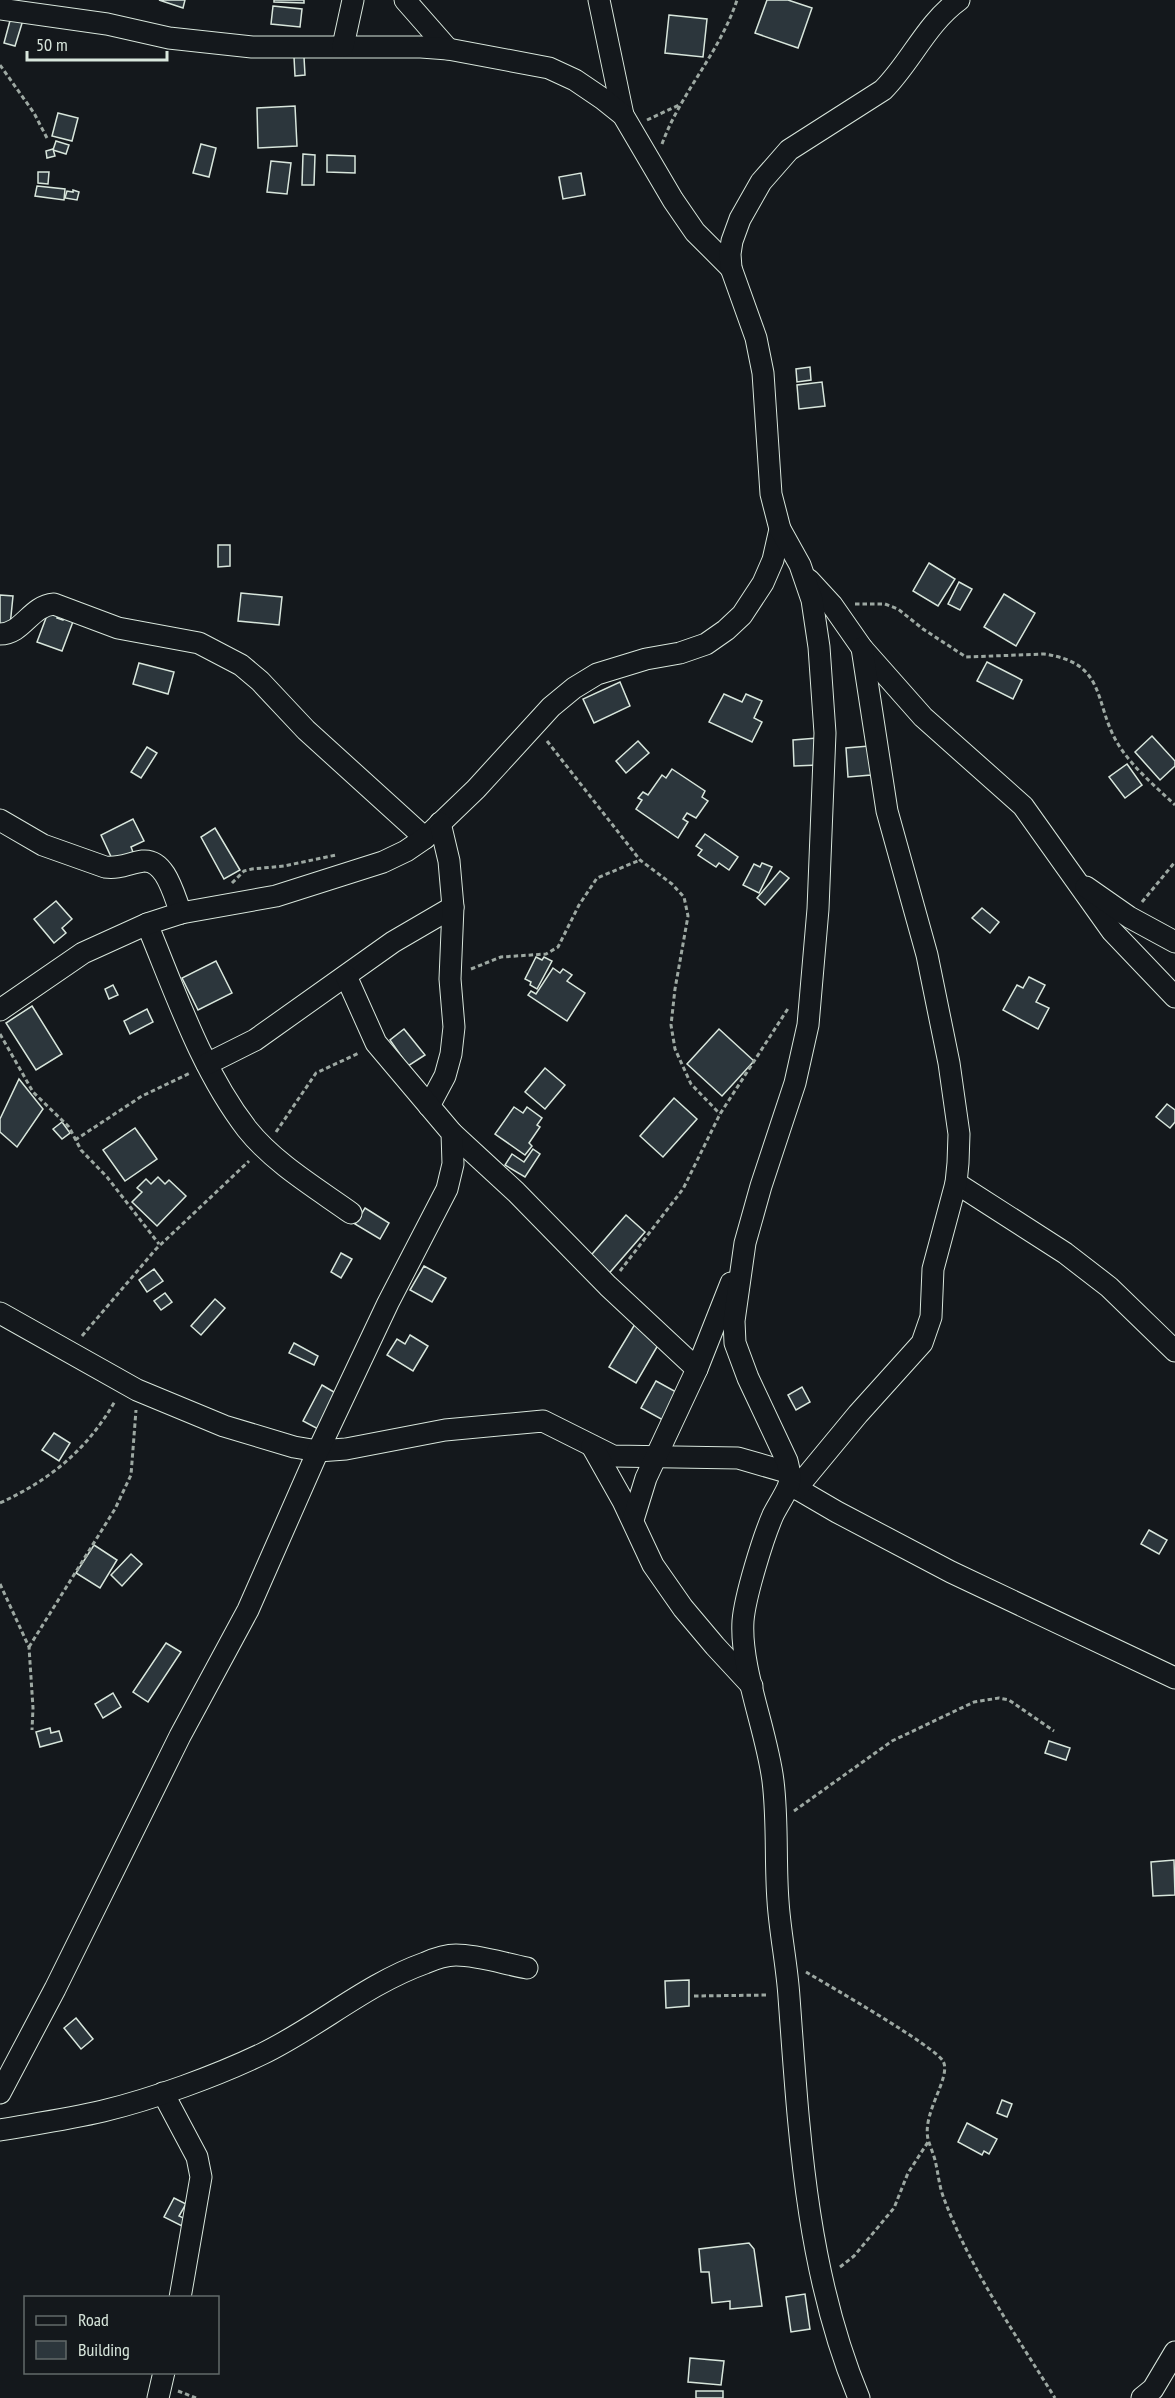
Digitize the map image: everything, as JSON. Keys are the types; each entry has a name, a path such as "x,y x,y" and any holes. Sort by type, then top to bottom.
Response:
{"street":[{"path":"344,46 353,0"},
{"path":"405,0 448,49"},
{"path":"599,0 627,121 695,232 731,268"},
{"path":"792,1482 786,1461 747,1378 735,1343 734,1321 746,1243 761,1186 795,1083 808,1025 818,909 825,733 819,647 812,600 805,575 780,529 771,494 763,373 756,338 731,268 732,241 740,219 761,182 789,150 883,90 894,79 931,25 959,0"},
{"path":"0,9 107,24 169,38 252,47 344,46 448,49 558,72 593,93 627,121"},
{"path":"0,1010 83,953 147,924 181,913 252,901 306,887 383,862 406,851 425,838 476,789 551,707 574,688 597,674 706,644 726,630 742,615 763,583 773,560 780,529"},
{"path":"805,575 832,605 862,648 923,717 1023,806 1112,931 1175,997"},
{"path":"0,634 9,634 17,630 31,614 47,605 54,604 118,628 199,643 213,649 241,665 260,681 306,730 425,838"},
{"path":"859,2398 846,2367 822,2281 810,2223 778,1900 777,1824 768,1748 743,1644 743,1620 748,1593 772,1517 792,1482 922,1343 931,1317 933,1269 956,1183 959,1134 949,1063 927,955 887,811 862,648"},
{"path":"0,820 43,845 105,867 116,868 143,861 156,864 164,873 181,913"},
{"path":"429,1106 445,1076 451,1054 454,1027 450,980 453,907 449,861 440,823"},
{"path":"1073,878 1130,917 1175,942"},
{"path":"207,1065 255,1040 393,942 453,907"},
{"path":"147,924 207,1065 248,1131 265,1147 351,1213"},
{"path":"346,976 376,1043 452,1134 516,1192 608,1286 697,1369"},
{"path":"0,2093 84,1930 169,1757 248,1610 318,1451 393,1294 447,1189 453,1164 452,1134"},
{"path":"956,1183 1065,1253 1109,1287 1175,1351"},
{"path":"633,1521 646,1478 697,1369 746,1243"},
{"path":"0,1313 131,1387 224,1426 294,1447 318,1451 346,1449 444,1430 537,1421 549,1423 613,1456 738,1458 792,1482 951,1572 1175,1678"},
{"path":"592,1446 633,1521 653,1565 683,1608 753,1686"},
{"path":"0,2130 103,2111 163,2093 262,2054 402,1971 440,1957 455,1955 527,1968"},
{"path":"163,2093 197,2157 201,2177 180,2296"},
{"path":"1142,2398 1153,2389 1175,2352"},
{"path":"158,2398 164,2374"}],"path":[{"path":"654,167 670,123 722,38 736,0"},
{"path":"0,65 34,113 48,140"},
{"path":"627,121 681,104"},
{"path":"832,605 885,604 898,609 923,629 966,657 1044,654 1056,656 1074,664 1092,677 1118,743 1148,780 1175,805"},
{"path":"534,726 640,860 684,897 687,916 671,1025 675,1049 691,1084 720,1114"},
{"path":"450,980 501,957 553,952 597,878 640,860"},
{"path":"1130,917 1175,862"},
{"path":"608,1286 683,1189 720,1114 789,1007"},
{"path":"0,1034 33,1092 69,1127 81,1150 107,1177 159,1245"},
{"path":"70,1351 159,1245 265,1147 286,1120 307,1083 316,1072 348,1060 376,1043"},
{"path":"75,1140 142,1096 207,1065"},
{"path":"0,1503 51,1476 69,1461 131,1387"},
{"path":"29,1647 115,1509 130,1475 131,1387"},
{"path":"0,1584 29,1647 32,1730"},
{"path":"777,1824 892,1741 974,1702 999,1698 1009,1700 1054,1731"},
{"path":"784,1958 916,2040 943,2061 945,2069 942,2083 932,2104 926,2125 942,2194 973,2263 996,2305 1055,2398"},
{"path":"694,1996 789,1994"},
{"path":"822,2281 854,2256 894,2208 908,2173 928,2140"}],"building":[{"path":"159,0 185,0 183,8"},
{"path":"274,0 304,0 304,3 274,2"},
{"path":"767,0 788,0 812,8 798,48 755,33"},
{"path":"273,6 302,9 300,27 271,24"},
{"path":"669,15 707,19 703,57 665,53"},
{"path":"11,17 23,20 15,46 4,43"},
{"path":"294,57 304,57 305,75 295,76"},
{"path":"295,106 297,146 258,148 257,108"},
{"path":"58,113 78,118 72,141 52,136"},
{"path":"56,141 69,145 66,154 53,150"},
{"path":"201,144 216,148 209,177 193,173"},
{"path":"53,149 55,156 47,158 46,151"},
{"path":"303,154 315,155 314,185 302,185"},
{"path":"327,155 355,156 355,173 327,172"},
{"path":"271,161 291,163 287,194 267,192"},
{"path":"38,172 49,172 48,184 38,183"},
{"path":"581,173 585,195 563,199 559,177"},
{"path":"37,186 65,189 64,200 35,196"},
{"path":"73,190 79,192 77,200 65,198 67,191 73,192"},
{"path":"810,367 811,380 797,382 796,369"},
{"path":"822,382 825,406 799,409 797,385"},
{"path":"218,545 230,545 230,566 218,567"},
{"path":"929,563 955,579 938,606 913,591"},
{"path":"959,582 972,589 960,610 948,604"},
{"path":"241,593 282,597 279,625 238,621"},
{"path":"1004,594 1035,613 1016,646 984,627"},
{"path":"0,595 13,596 10,626 0,625"},
{"path":"49,610 58,614 57,618 63,620 65,615 74,619 62,651 37,642"},
{"path":"987,662 1022,680 1013,699 977,681"},
{"path":"139,663 174,672 168,694 133,684"},
{"path":"620,682 630,706 594,723 583,699"},
{"path":"724,694 742,702 746,694 762,701 754,718 762,722 752,742 709,722"},
{"path":"1152,736 1175,761 1175,766 1160,780 1135,752"},
{"path":"817,738 818,765 794,766 793,740"},
{"path":"638,741 649,753 626,773 616,761"},
{"path":"869,746 871,775 848,777 846,748"},
{"path":"147,747 157,753 141,778 131,772"},
{"path":"1127,764 1142,785 1125,798 1109,777"},
{"path":"672,769 705,791 702,797 708,801 696,818 687,813 683,819 688,822 678,838 636,809 642,800 638,798 643,792 648,795 662,775 666,778"},
{"path":"133,819 144,841 131,847 133,852 113,861 101,835"},
{"path":"215,828 240,870 224,879 201,837"},
{"path":"705,834 738,857 729,870 719,863 716,867 698,855 702,850 696,846"},
{"path":"762,863 772,867 759,893 743,885 754,864 760,867"},
{"path":"780,871 789,878 765,905 757,898"},
{"path":"56,901 72,919 62,928 66,933 54,943 34,919"},
{"path":"982,908 999,922 990,933 972,918"},
{"path":"536,957 542,960 544,957 552,961 537,989 525,979"},
{"path":"216,961 232,993 198,1010 182,978"},
{"path":"553,968 560,973 563,969 572,975 567,981 585,993 567,1021 528,995 531,991 536,994"},
{"path":"1029,977 1045,985 1036,1002 1049,1008 1038,1029 1003,1010 1017,985 1023,988"},
{"path":"113,985 118,995 109,999 105,989"},
{"path":"32,1006 62,1054 36,1070 6,1023"},
{"path":"147,1009 153,1022 130,1034 124,1021"},
{"path":"404,1029 425,1055 408,1066 390,1040"},
{"path":"719,1029 754,1061 722,1096 687,1064"},
{"path":"545,1068 565,1085 545,1109 525,1092"},
{"path":"19,1079 43,1109 17,1147 0,1132 0,1119"},
{"path":"674,1098 697,1119 663,1157 640,1136"},
{"path":"1167,1104 1175,1110 1175,1122 1170,1128 1156,1117"},
{"path":"514,1107 523,1113 527,1107 542,1118 537,1125 540,1127 529,1143 532,1146 525,1155 495,1134"},
{"path":"62,1122 70,1133 62,1139 53,1129"},
{"path":"135,1128 157,1159 125,1181 103,1150"},
{"path":"533,1149 540,1154 525,1177 505,1165 512,1154 524,1162"},
{"path":"158,1177 165,1184 169,1180 186,1196 157,1226 132,1202 142,1192 137,1188 146,1179 151,1184"},
{"path":"365,1208 389,1223 380,1239 355,1224"},
{"path":"626,1215 645,1232 605,1278 586,1261"},
{"path":"341,1253 352,1259 341,1278 331,1272"},
{"path":"424,1266 446,1278 432,1302 410,1290"},
{"path":"154,1269 163,1281 147,1292 139,1280"},
{"path":"165,1293 172,1302 161,1310 154,1301"},
{"path":"215,1299 225,1308 201,1335 191,1326"},
{"path":"635,1324 661,1340 636,1383 609,1367"},
{"path":"410,1335 428,1346 413,1371 387,1355 397,1339 405,1344"},
{"path":"294,1343 318,1356 314,1365 289,1353"},
{"path":"656,1381 678,1393 663,1420 641,1408"},
{"path":"322,1385 339,1395 320,1430 303,1421"},
{"path":"802,1387 810,1402 796,1410 788,1395"},
{"path":"54,1433 70,1443 59,1461 42,1450"},
{"path":"1149,1530 1167,1540 1159,1554 1141,1544"},
{"path":"94,1545 117,1560 100,1588 76,1573"},
{"path":"131,1554 142,1564 122,1586 111,1575"},
{"path":"166,1643 181,1652 148,1702 133,1692"},
{"path":"113,1693 121,1707 103,1718 95,1704"},
{"path":"50,1728 51,1733 59,1731 62,1741 40,1747 36,1732"},
{"path":"1049,1741 1070,1748 1066,1760 1045,1753"},
{"path":"1174,1860 1175,1895 1153,1896 1151,1862"},
{"path":"689,1980 689,2006 666,2008 665,1981"},
{"path":"76,2018 93,2039 81,2049 64,2028"},
{"path":"1002,2100 1012,2104 1007,2117 997,2113"},
{"path":"967,2123 997,2139 989,2154 984,2151 982,2155 958,2142"},
{"path":"174,2198 186,2204 179,2216 192,2222 188,2229 164,2217"},
{"path":"749,2243 754,2249 762,2306 730,2309 730,2301 712,2303 709,2272 701,2272 699,2249"},
{"path":"805,2294 810,2329 791,2332 786,2297"},
{"path":"690,2358 724,2361 721,2385 688,2382"},
{"path":"696,2391 723,2391 723,2398 696,2398"}]}
